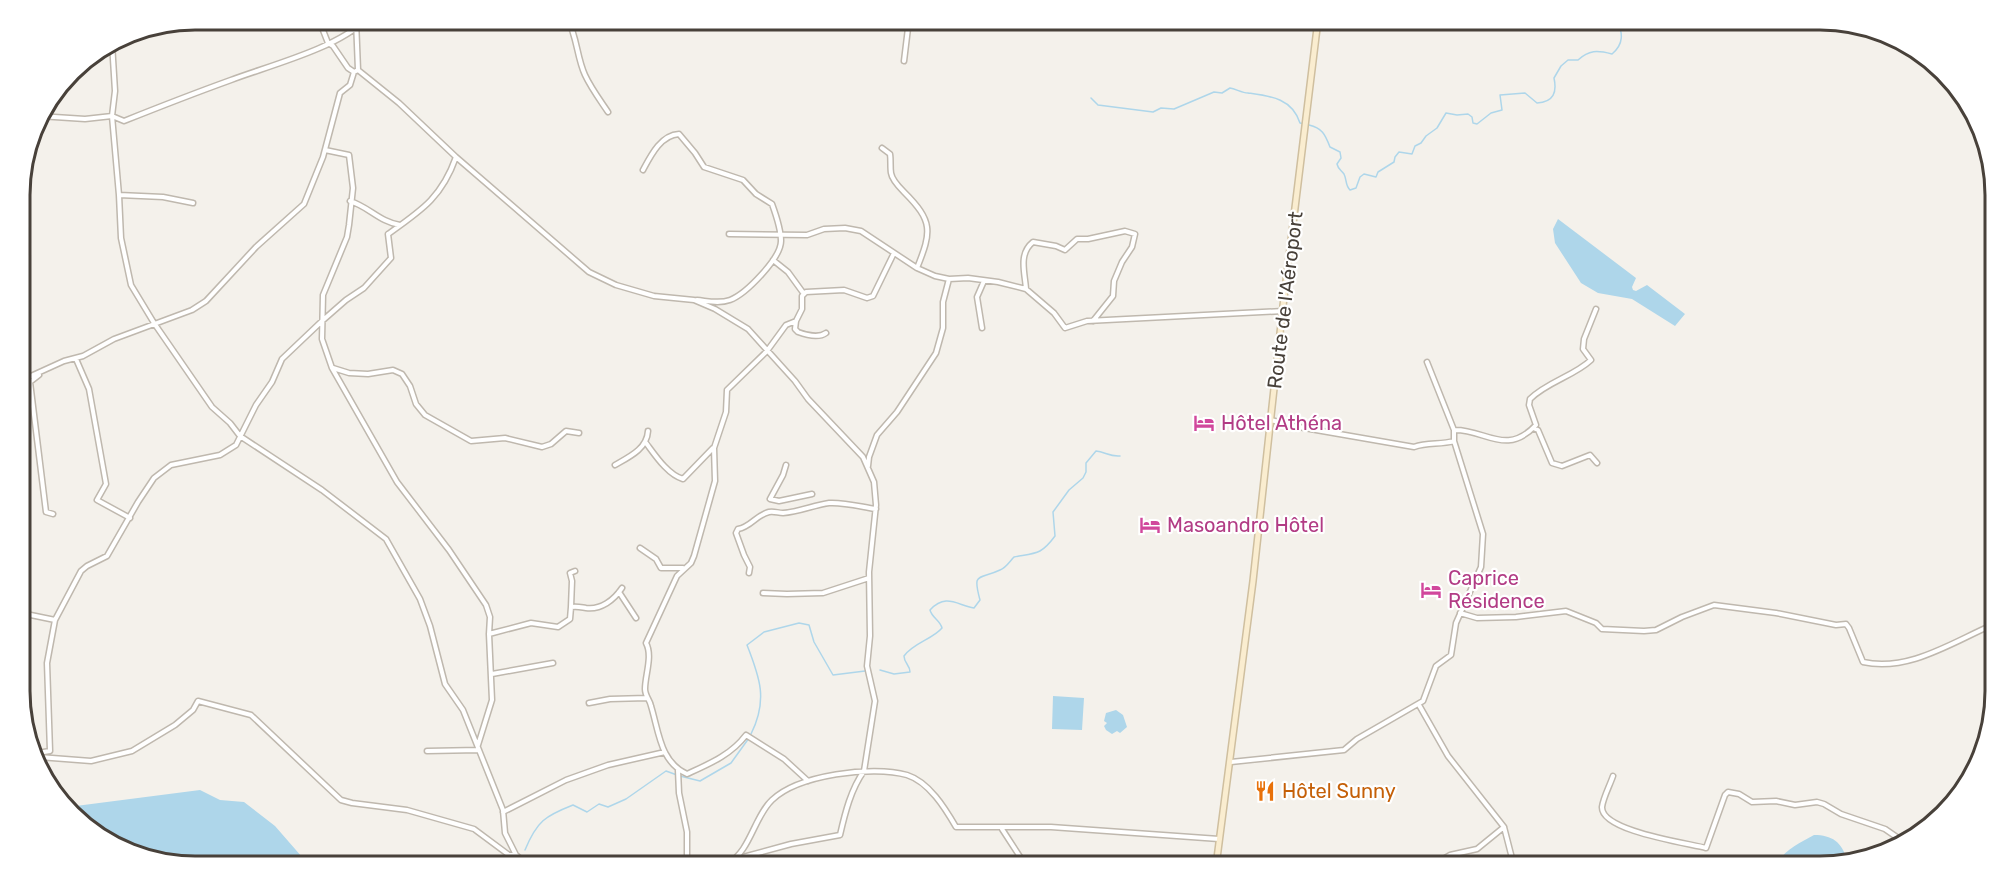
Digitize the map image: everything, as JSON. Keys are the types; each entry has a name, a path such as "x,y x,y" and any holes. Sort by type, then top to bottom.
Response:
{"main road":[{"name":"Route de l'Aéroport","path":"1217,856 1273,420 1283,311 1317,30"}],"street":[{"path":"323,30 328,43 333,46 348,68 356,71 399,103 456,157 589,272 616,285 654,296 717,302 732,299 767,269 779,251 781,235 772,204 756,194 743,180 704,167 679,134 672,135 661,142 644,170"},
{"path":"50,117 85,119 112,116 123,122 202,90 288,60 352,30"},
{"path":"30,376 64,361 75,359 114,339 192,310 206,301 248,255 304,204 325,150 340,93 350,85 356,71 357,30"},
{"path":"572,30 585,75 608,112"},
{"path":"904,61 908,30"},
{"path":"44,756 91,761 132,751 175,725 193,710 198,701 251,715 341,800 407,810 474,829 509,855 516,855 505,833 503,812 463,710 445,684 430,626 420,599 386,539 322,490 240,436 212,406 154,323 131,285 121,238 112,116 116,92 113,52"},
{"path":"882,148 890,154 891,175 899,188 917,205 928,227 926,247 918,268"},
{"path":"325,150 349,155 353,188 347,237 323,295 322,339 332,368 397,482 486,605 490,617 492,700 478,748"},
{"path":"43,753 50,751 47,663 55,620 81,571 108,556 154,478 171,465 220,455 236,445 256,405 272,382 282,359 346,300 364,288 391,258 388,234 426,207 448,177 456,157"},
{"path":"119,195 163,197 193,203"},
{"path":"350,201 363,205 381,220 401,225"},
{"path":"729,234 807,234 824,229 845,228 861,231 918,268 935,276 998,282 1026,289 1054,313 1065,328 1090,322 1283,311"},
{"path":"1026,289 1024,253 1033,242 1065,250 1077,239 1088,239 1125,231 1135,234 1132,247 1122,262 1114,281 1113,296 1090,322"},
{"path":"804,294 844,290 867,298 873,296 894,253"},
{"path":"773,260 788,272 804,294"},
{"path":"868,468 869,457 877,435 897,412 936,352 943,328 942,313 949,279"},
{"path":"982,328 977,297 984,281"},
{"path":"804,294 795,329 798,332 815,335 826,333"},
{"path":"694,300 715,309 748,329 756,337 808,399 863,456 874,482 876,509 869,578 870,636 867,666 875,701 864,771 858,779 840,835 790,844 746,856"},
{"path":"1454,430 1504,441 1521,436 1533,428 1536,425 1529,405 1530,399 1570,373 1582,368 1591,360 1583,349 1584,339 1596,309"},
{"path":"796,321 786,325 767,351 726,390 726,412 714,448 715,481 694,556 691,563 677,576 646,643 649,651 645,692 658,737 678,770 687,774 716,761 739,744 746,735 784,759 808,781"},
{"path":"75,359 89,389 106,484 97,500 130,518"},
{"path":"1231,762 1344,750 1394,717 1424,701 1436,666 1450,655 1456,623 1481,567 1483,534 1454,441 1454,430 1427,362"},
{"path":"332,368 349,373 368,374 393,370 402,374 410,386 416,404 425,415 471,441 505,438 542,447 551,444 566,431 579,433"},
{"path":"44,370 30,382 46,513 53,514"},
{"path":"1273,420 1293,426 1414,447 1426,443 1443,444 1454,441"},
{"path":"1533,428 1538,430 1552,463 1562,466 1590,455 1597,463"},
{"path":"615,465 634,454 646,443 648,431"},
{"path":"646,443 665,466 683,479 714,448"},
{"path":"786,465 770,499 779,501 812,494"},
{"path":"775,511 779,501"},
{"path":"749,573 750,567 736,533 751,524 753,519 767,512 782,513 831,503 876,509"},
{"path":"640,548 656,559 661,568 684,568"},
{"path":"489,634 531,623 558,627 570,619 572,581 570,573 575,571"},
{"path":"762,593 822,593 869,578"},
{"path":"571,607 601,606 620,590 636,618"},
{"path":"1460,613 1477,618 1516,617 1566,611 1596,623 1602,629 1644,632 1656,630 1714,605 1776,613 1836,625 1846,624 1850,628 1863,662 1869,664 1915,659 1985,628"},
{"path":"30,615 55,620"},
{"path":"492,674 553,663"},
{"path":"589,703 610,699 647,698"},
{"path":"1419,705 1448,756 1504,827 1511,856"},
{"path":"427,751 478,748"},
{"path":"503,812 566,780 608,765 665,752"},
{"path":"678,770 687,832 687,856"},
{"path":"736,856 770,802 789,788 808,781 864,771 907,775 922,783 945,807 957,827 1051,827 1220,839"},
{"path":"1613,776 1602,807 1605,817 1633,832 1706,848 1728,792 1739,794 1752,802 1776,801 1795,805 1817,802 1841,814 1885,829 1897,837"},
{"path":"1448,856 1478,849 1504,827"},
{"path":"1002,828 1020,856"}],"water":[{"path":"1558,219 1636,278 1633,290 1636,291 1647,285 1685,314 1675,326 1632,299 1598,293 1581,283 1555,243 1553,229"},
{"path":"1053,696 1084,698 1082,730 1052,729"},
{"path":"1116,710 1123,715 1127,727 1120,733 1117,731 1112,734 1106,730 1104,726 1107,723 1104,721 1106,713"},
{"path":"200,790 220,800 244,802 275,826 301,856 195,856 163,853 113,834 76,806"},
{"path":"1814,835 1826,836 1839,844 1844,854 1783,856 1797,844"}],"waterway":[{"path":"1309,125 1320,130 1330,147 1340,152 1341,158 1337,166 1344,174 1350,190 1356,188 1360,177 1364,174 1376,177 1378,172 1394,162 1399,152 1412,154 1415,146 1437,128 1446,113 1468,114 1472,117 1473,123 1477,124 1491,113 1502,110 1500,95 1525,93 1537,103 1547,101 1553,95 1554,78 1561,66 1568,60 1578,60 1594,52 1612,54 1619,46 1620,30"},
{"path":"1091,98 1098,105 1153,112 1161,108 1174,109 1214,92 1222,93 1230,88 1264,95 1286,103 1292,108 1300,123 1304,124"},
{"path":"880,670 894,674 910,672 904,656 942,628 930,610 946,601 974,608 980,600 977,584 979,578 1002,569 1014,557 1042,550 1055,536 1053,512 1069,490 1083,478 1086,463 1096,451 1120,456"},
{"path":"751,734 761,700 756,668 747,645 764,632 799,623 809,625 814,642 833,675 865,671"},
{"path":"680,776 700,781 731,763 749,738"},
{"path":"525,850 538,826 555,813 573,805 587,812 599,804 608,807 626,799 666,771 677,775"}],"place":[{"name":"Hôtel Athéna","path":"1204,423"},
{"name":"Masoandro Hôtel","path":"1150,525"},
{"name":"Caprice Résidence","path":"1431,590"},
{"name":"Hôtel Sunny","path":"1265,791"}]}
